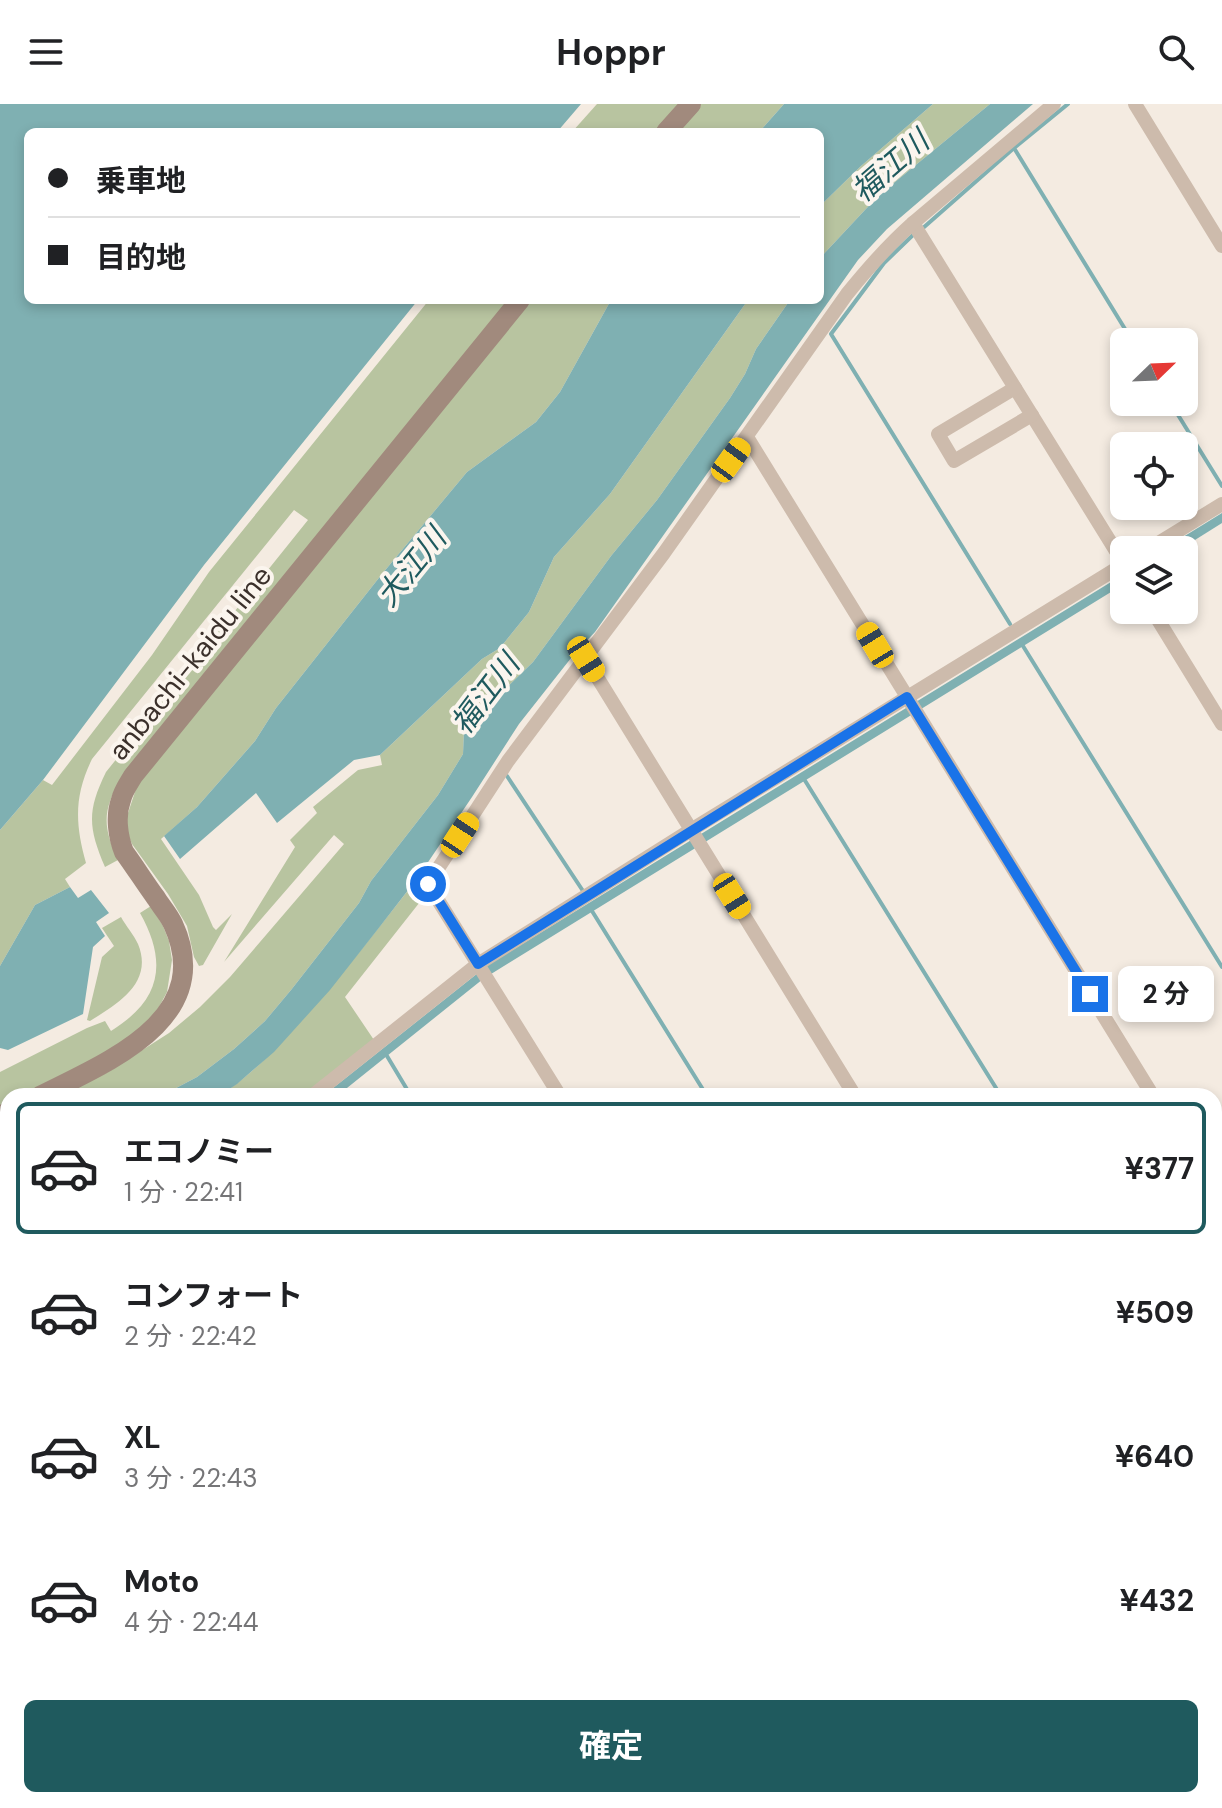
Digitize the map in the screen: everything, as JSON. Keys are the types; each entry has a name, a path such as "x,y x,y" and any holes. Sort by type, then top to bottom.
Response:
{"main road":[{"path":"670,128 691,104"},
{"name":"anbachi-kaidu line","path":"56,1088 103,1064 140,1039 163,1020 179,993 183,964 172,922 124,852 120,841 120,800 133,776 517,304"}],"street":[{"path":"555,1088 428,884 508,761 586,659 847,294 891,242 1054,104"},
{"path":"1135,104 1222,246"},
{"path":"913,223 1110,541"},
{"path":"1015,388 938,434 954,461 1032,415"},
{"path":"747,437 1148,1088"},
{"path":"1170,536 1222,504"},
{"path":"323,1088 482,970 911,705 1110,573"},
{"path":"1161,624 1222,724"},
{"path":"586,659 850,1088"}],"green space":[{"path":"597,104 681,104 659,128 576,128"},
{"path":"701,104 784,104 763,128 679,128"},
{"path":"933,104 990,104 878,196 824,254 824,202"},
{"path":"426,304 508,304 120,780 110,801 107,820 109,838 118,860 105,867 95,841 92,819 95,798 106,772 308,520 294,510 92,759 82,785 78,810 86,863 65,879 70,887 35,905 0,966 0,830 43,780 52,785 152,655 209,572"},
{"path":"527,304 609,304 560,392 536,422 467,472 276,708 255,741 197,807 161,839 199,895 213,927 216,930 232,914 203,965 199,966 194,957 187,926 127,833 127,816 141,774"},
{"path":"745,304 787,304 756,349 730,398 657,500 611,556 533,662 464,729 463,754 438,795 371,881 359,903 265,1021 197,1077 176,1088 76,1088 108,1072 169,1033 230,977 344,844 334,835 224,962 295,847 290,840 317,813 313,807 358,770 382,765 380,755 482,659 500,648 529,612 554,557 610,494"},
{"path":"416,880 427,893 345,997 374,1040 314,1088 230,1088 289,1034"},
{"path":"151,906 169,941 172,960 167,992 152,1020 101,1057 38,1088 0,1088 0,1072 105,1021 111,1031 141,1007 155,979 156,964 149,931 140,913"},
{"path":"121,917 138,944 141,970 130,991 90,1021 87,1020 102,957 114,946 102,928"}],"water":[{"path":"0,104 581,104 560,128 24,128 24,304 415,304 204,565 43,780 0,830"},
{"path":"784,104 933,104 824,202 824,128 763,128"},
{"path":"990,104 1033,104 887,229 858,260 595,632 519,724 416,880 330,990 274,1052 231,1088 176,1088 197,1077 234,1049 265,1021 291,990 438,795 463,754 464,729 533,662 611,556 657,500 730,398 756,349 787,304 824,304 824,254 878,196"},
{"name":"大江川","path":"609,304 745,304 610,494 554,557 529,612 500,648 482,659 380,755 354,760 277,823 256,793 180,859 164,836 197,807 255,741 276,708 467,472 536,422 560,392"},
{"path":"1222,513 1222,523 1198,538 1185,536"},
{"path":"1110,583 1110,593 483,979 347,1088 333,1088 488,965"},
{"path":"70,887 78,898 91,890 109,913 96,922 105,936 93,947 83,1014 8,1050 0,1048 0,966 35,905"}],"waterway":[{"path":"923,228 1068,104"},
{"path":"1014,148 1124,328"},
{"path":"914,234 884,263 831,334 1010,624"},
{"path":"1179,416 1222,486"},
{"path":"1023,646 1222,967"},
{"path":"507,776 583,891"},
{"path":"804,779 996,1088"},
{"path":"592,911 702,1088"},
{"path":"387,1056 406,1088"}],"route":[{"path":"428,884 478,964 907,697 1090,994"}],"water label":[{"name":"福江川","path":"890,166"},
{"name":"福江川","path":"485,694"}]}
